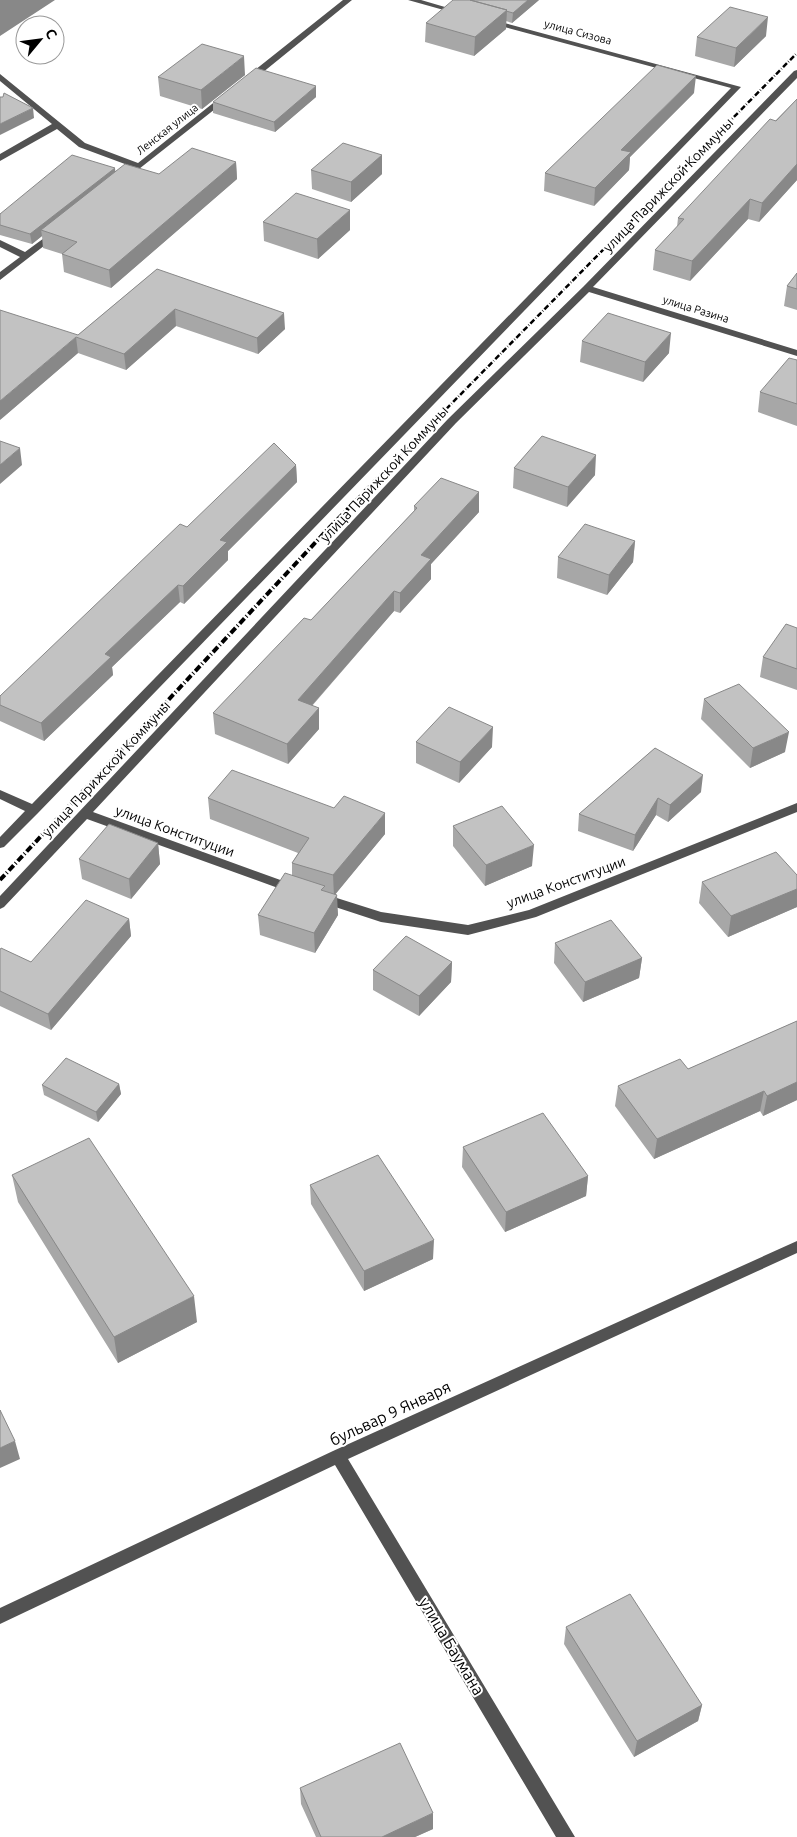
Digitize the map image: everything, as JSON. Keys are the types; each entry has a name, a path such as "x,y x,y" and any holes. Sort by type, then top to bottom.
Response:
{"street":[{"path":"240,86 348,0"},
{"path":"412,0 469,15"},
{"name":"улица Сизова","path":"479,18 737,86"},
{"name":"улица Парижской Коммуны","path":"0,904 83,813 452,421 587,288 797,73"},
{"path":"0,77 82,145 139,166"},
{"name":"улица Парижской Коммуны","path":"0,844 737,86"},
{"name":"Ленская улица","path":"116,184 232,92"},
{"path":"0,158 57,125"},
{"path":"0,277 64,226"},
{"path":"0,243 26,256"},
{"name":"улица Разина","path":"587,288 797,353"},
{"path":"0,794 34,810"},
{"name":"улица Конституции","path":"83,813 297,891 381,917 468,930 532,914 797,807"},
{"name":"бульвар 9 Января","path":"0,1616 338,1456 797,1246"},
{"name":"улица Баумана","path":"338,1456 566,1837"}],"building":[{"path":"453,0 470,0 507,10 475,37 426,23"},
{"path":"470,0 528,0 513,13"},
{"path":"730,7 768,17 736,48 697,37"},
{"path":"202,44 244,56 201,90 158,77"},
{"path":"657,65 696,76 621,150 631,152 595,188 545,173"},
{"path":"256,68 316,86 274,122 213,102"},
{"path":"4,93 33,108 0,124 0,97 3,97"},
{"path":"797,99 797,164 762,203 750,199 692,261 655,250 684,219 678,218 770,119 776,121"},
{"path":"343,143 382,155 351,182 311,170"},
{"path":"192,148 236,162 109,270 62,254 77,242 41,230 125,164 159,174"},
{"path":"72,155 115,168 30,234 0,225 0,214"},
{"path":"296,193 350,210 317,239 263,222"},
{"path":"157,269 284,313 257,338 175,309 124,354 76,337 0,401 0,310 78,335"},
{"path":"797,273 797,289 787,286"},
{"path":"608,313 671,333 645,362 582,341"},
{"path":"789,358 797,360 797,404 760,392"},
{"path":"542,436 596,455 568,487 514,468"},
{"path":"0,441 20,448 0,465"},
{"path":"274,443 296,465 220,540 227,542 183,586 178,585 105,654 111,657 41,723 0,705 0,696 180,524 187,527"},
{"path":"441,478 479,492 421,555 431,559 400,593 394,591 298,700 319,708 287,744 213,713 304,618 311,620 417,508 414,506"},
{"path":"585,524 635,541 609,575 558,557"},
{"path":"786,624 797,628 797,669 763,657"},
{"path":"739,684 789,732 753,748 704,699"},
{"path":"449,707 493,727 460,762 416,742"},
{"path":"655,748 703,775 670,805 658,798 635,835 579,814"},
{"path":"232,770 334,808 344,796 385,813 333,875 292,863 309,838 208,798"},
{"path":"502,806 534,845 486,865 453,826"},
{"path":"109,824 158,843 129,879 79,859"},
{"path":"776,852 797,875 797,889 731,916 702,882"},
{"path":"285,873 325,886 321,890 337,895 314,933 258,915"},
{"path":"86,900 129,919 48,1014 0,991 1,948 31,962"},
{"path":"611,920 642,958 585,982 555,943"},
{"path":"406,936 452,962 419,996 373,970"},
{"path":"797,1021 797,1082 767,1096 764,1091 657,1139 618,1086 680,1059 688,1069"},
{"path":"66,1058 119,1084 96,1112 42,1085"},
{"path":"543,1113 588,1176 506,1212 463,1147"},
{"path":"89,1138 194,1296 114,1337 12,1175"},
{"path":"378,1155 434,1240 364,1271 310,1185"},
{"path":"0,1410 15,1441 0,1448"},
{"path":"630,1594 702,1705 637,1741 566,1627"},
{"path":"400,1743 433,1813 382,1837 321,1837 300,1788"}],"railway":[{"path":"390,466 797,53"},
{"path":"0,880 329,528 391,465"}]}
